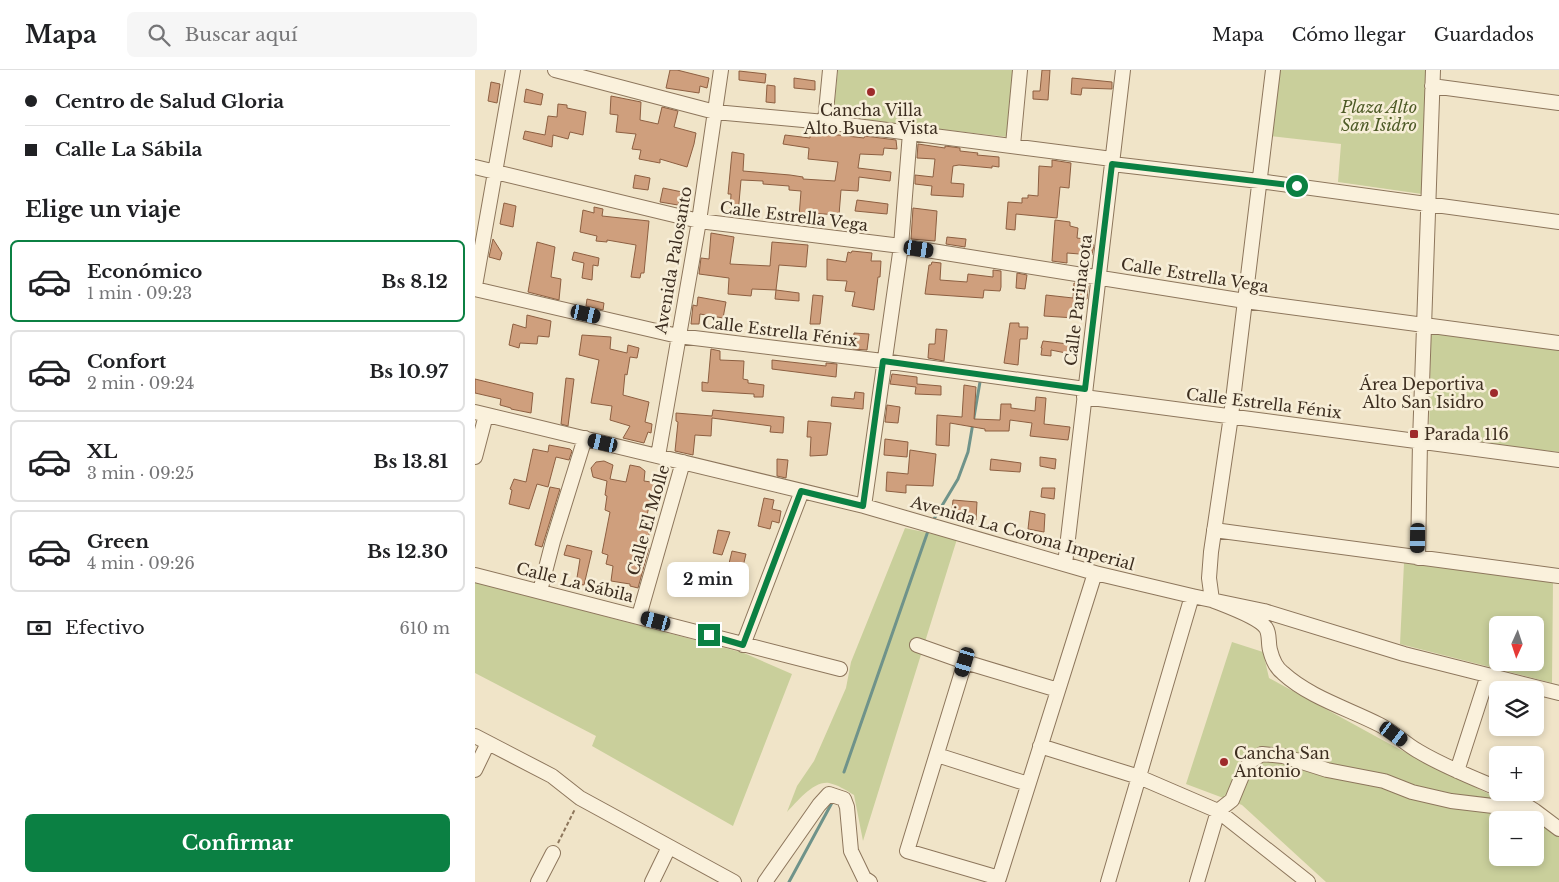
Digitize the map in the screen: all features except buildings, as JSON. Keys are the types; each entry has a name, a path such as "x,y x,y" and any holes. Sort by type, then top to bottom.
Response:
{"street":[{"path":"475,288 513,70"},
{"path":"555,70 715,112 825,122 1013,145 1112,161 1559,222"},
{"name":"Avenida Palosanto","path":"658,456 699,221 721,70"},
{"path":"825,122 830,70"},
{"path":"1013,145 1020,70"},
{"name":"Calle Parinacota","path":"1065,564 1123,70"},
{"path":"1273,70 1231,416 1211,552 1209,578 1212,600 1249,616 1266,628 1274,662 1281,673 1299,685 1383,726 1416,750 1489,785"},
{"path":"1418,558 1423,325 1433,70"},
{"path":"1432,86 1559,103"},
{"path":"863,506 901,246 910,133"},
{"name":"Calle Estrella Vega","path":"475,167 699,221 901,246 1245,301 1559,343"},
{"name":"Calle Estrella Fénix","path":"475,288 678,336 883,361 1231,416 1559,460"},
{"path":"475,457 481,414"},
{"name":"Avenida La Corona Imperial","path":"481,414 863,506 1095,573 1192,596 1264,610 1404,654 1559,693"},
{"path":"540,591 553,541 585,438"},
{"name":"Calle El Molle","path":"639,616 683,462"},
{"path":"743,645 801,491"},
{"path":"1214,530 1559,576"},
{"path":"965,662 907,851 999,878 1095,573"},
{"name":"Calle La Sábila","path":"475,575 840,669"},
{"path":"1108,882 1192,596"},
{"path":"917,645 1057,690"},
{"path":"1457,771 1489,675"},
{"path":"475,770 481,740 552,776 580,798 734,882"},
{"path":"1040,746 1139,777 1218,811 1306,881"},
{"path":"1197,882 1218,811 1232,800 1244,771 1251,761 1262,754 1283,756 1327,770 1384,781 1412,792 1451,801 1535,811"},
{"path":"937,755 1028,784"},
{"path":"765,882 819,805 829,794 844,799 847,807 851,851 864,878 870,882"},
{"path":"1519,801 1535,811"},
{"path":"1544,816 1558,825"},
{"path":"652,882 669,847"},
{"path":"538,882 553,853"}],"path":[{"path":"553,853 580,798"}],"green space":[{"path":"838,70 1014,70 1008,137 833,117"},
{"name":"Plaza Alto San Isidro","path":"1279,70 1426,70 1422,194 1338,182 1341,144 1270,136"},
{"name":"Área Deportiva Alto San Isidro","path":"1431,332 1559,349 1559,452 1429,437"},
{"path":"905,528 957,539 863,841 854,795 836,785 823,783 817,785 787,812 797,786 814,761 846,688 851,662"},
{"path":"1404,563 1553,582 1552,683 1505,671 1544,671 1544,616 1489,616 1489,667 1400,644"},
{"path":"475,582 744,653 792,674 733,826 592,746 596,736 475,673"},
{"path":"1232,642 1263,652 1269,678 1397,748 1489,794 1489,801 1502,801 1518,811 1489,811 1489,866 1544,866 1544,827 1559,836 1559,882 1326,882 1242,805 1186,784"}],"waterway":[{"path":"934,519 958,479 968,452 980,382"},
{"path":"844,772 928,531"},
{"path":"789,882 834,799"}],"place":[{"name":"Cancha Villa Alto Buena Vista","path":"871,92"},
{"name":"Área Deportiva Alto San Isidro","path":"1494,393"},
{"name":"Parada 116","path":"1414,434"},
{"name":"Cancha San Antonio","path":"1224,762"}],"route":[{"path":"709,635 743,645 801,491 863,506 883,361 1085,389 1112,164 1297,186"}]}
